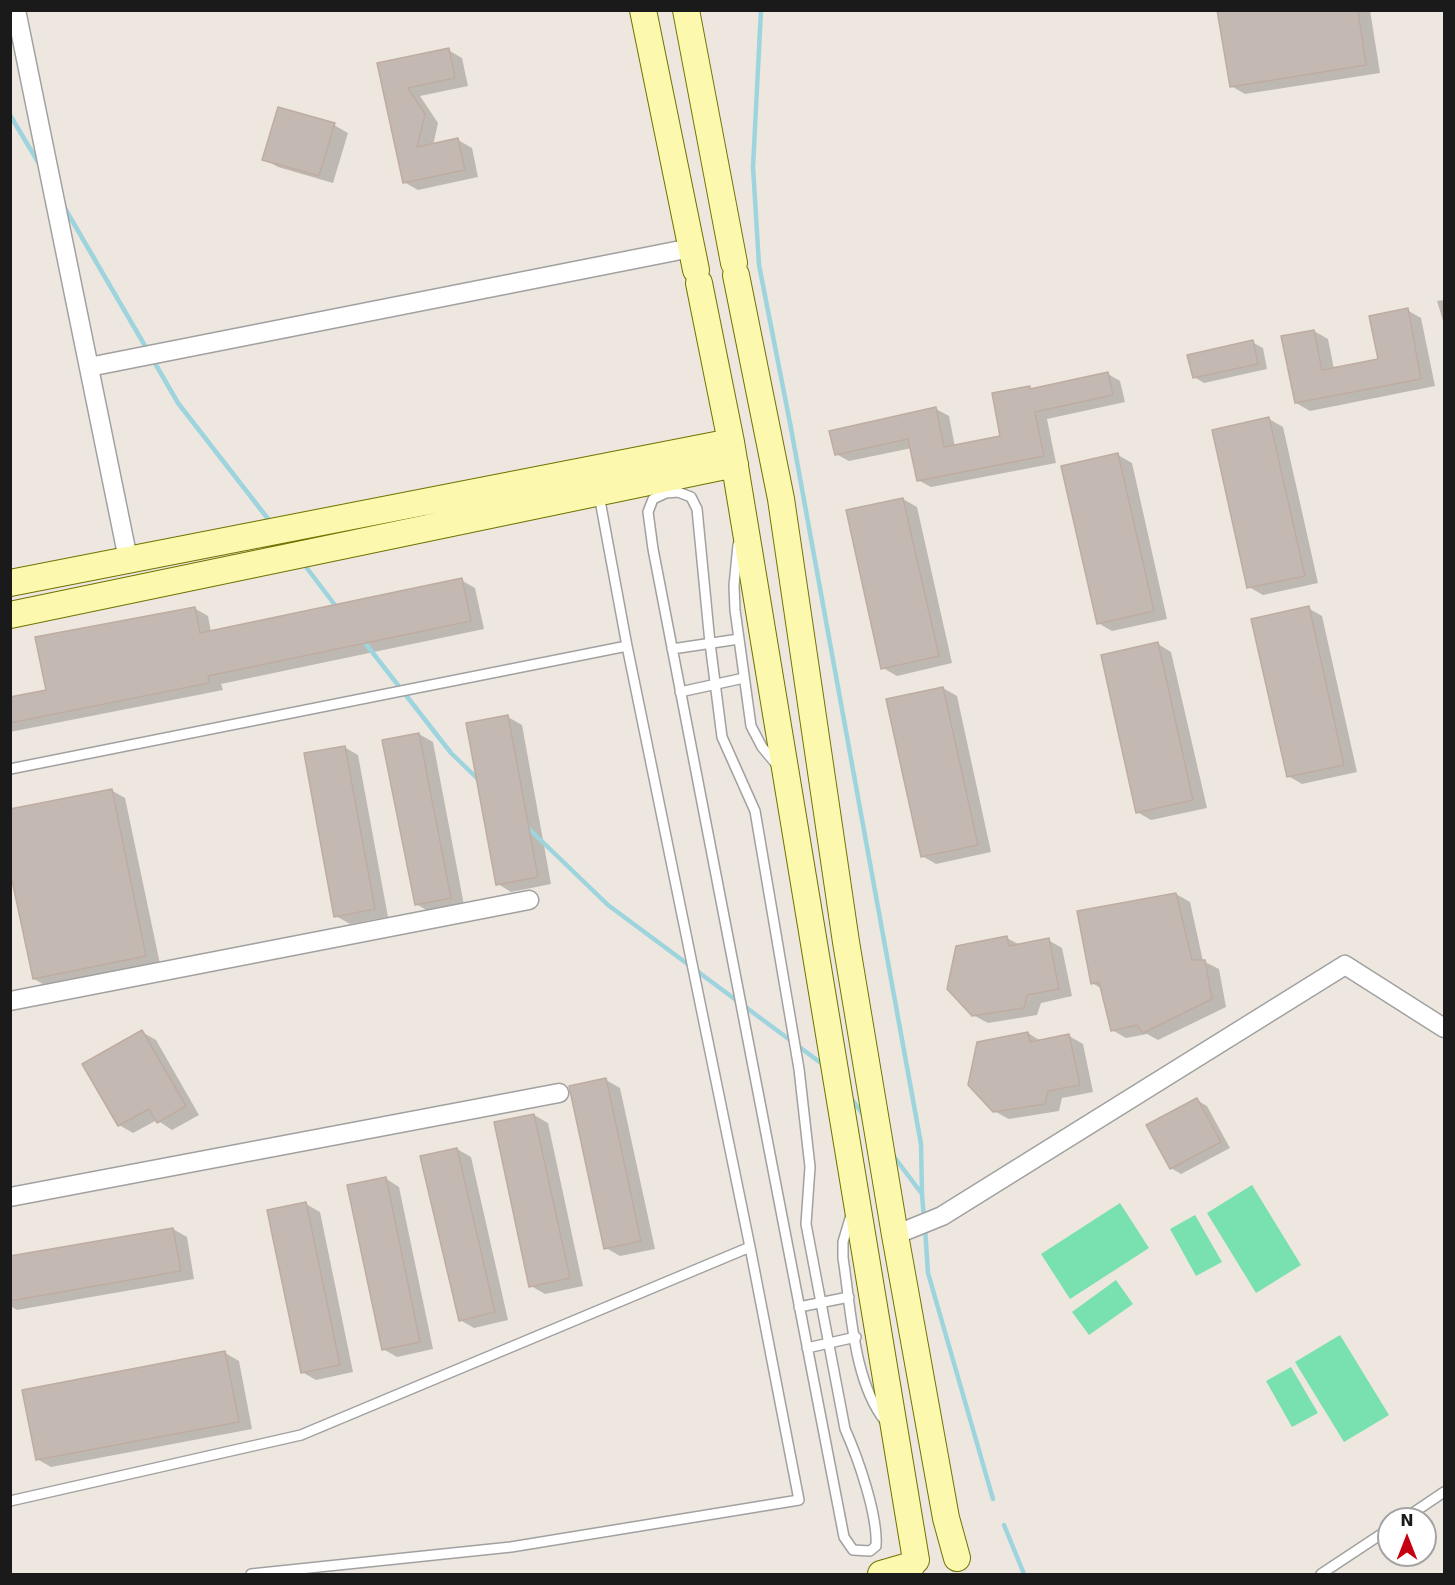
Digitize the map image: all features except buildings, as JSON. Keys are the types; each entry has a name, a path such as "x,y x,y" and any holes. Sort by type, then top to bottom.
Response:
{"street":[{"path":"643,10 733,453 898,1437 912,1566"},
{"path":"686,10 781,499 846,942 895,1235 946,1518 961,1566"},
{"path":"17,11 128,559"},
{"path":"695,267 710,291 723,291 734,282 735,269"},
{"path":"89,367 695,267"},
{"path":"10,615 596,481 733,453"},
{"path":"10,583 128,559 596,481"},
{"path":"10,1001 529,900"},
{"path":"895,1235 942,1216 1345,965 1444,1028"},
{"path":"10,1197 559,1092"},
{"path":"881,1575 912,1566 928,1552 938,1551 961,1566"}],"lane":[{"path":"251,1575 511,1548 799,1500 750,1247 627,646 596,481"},
{"path":"678,492 691,497 697,509 710,644 726,750 748,791 757,822 798,1068 810,1167 806,1224 845,1429 855,1451 875,1528 876,1546 870,1551 853,1550 844,1537 680,692 648,512 653,499 666,493 678,492"},
{"path":"741,504 734,586 751,726 762,747 787,775"},
{"path":"672,649 739,639"},
{"path":"10,769 627,646"},
{"path":"680,692 744,678"},
{"path":"857,1192 843,1242 849,1297 867,1389 878,1413 898,1437"},
{"path":"10,1502 301,1435 750,1247"},
{"path":"800,1307 849,1297"},
{"path":"807,1348 856,1337"},
{"path":"1422,1507 1444,1492"},
{"path":"1321,1575 1377,1537"}],"green space":[{"path":"1252,1185 1301,1265 1256,1293 1207,1213"},
{"path":"1120,1203 1149,1248 1070,1299 1041,1254"},
{"path":"1195,1215 1222,1262 1196,1276 1170,1229"},
{"path":"1116,1280 1133,1304 1089,1335 1072,1312"},
{"path":"1340,1335 1389,1415 1344,1442 1295,1362"},
{"path":"1291,1367 1318,1413 1292,1427 1266,1381"}],"waterway":[{"path":"761,10 753,167 759,265 790,423 921,1144 922,1193"},
{"path":"10,115 41,167"},
{"path":"63,205 148,351"},
{"path":"152,358 178,403 272,524"},
{"path":"303,563 338,609"},
{"path":"362,639 451,753 479,780"},
{"path":"526,826 608,905 825,1066"},
{"path":"851,1098 864,1116"},
{"path":"892,1154 922,1194 924,1219"},
{"path":"925,1228 928,1273 993,1499"},
{"path":"1004,1525 1024,1574"}]}
